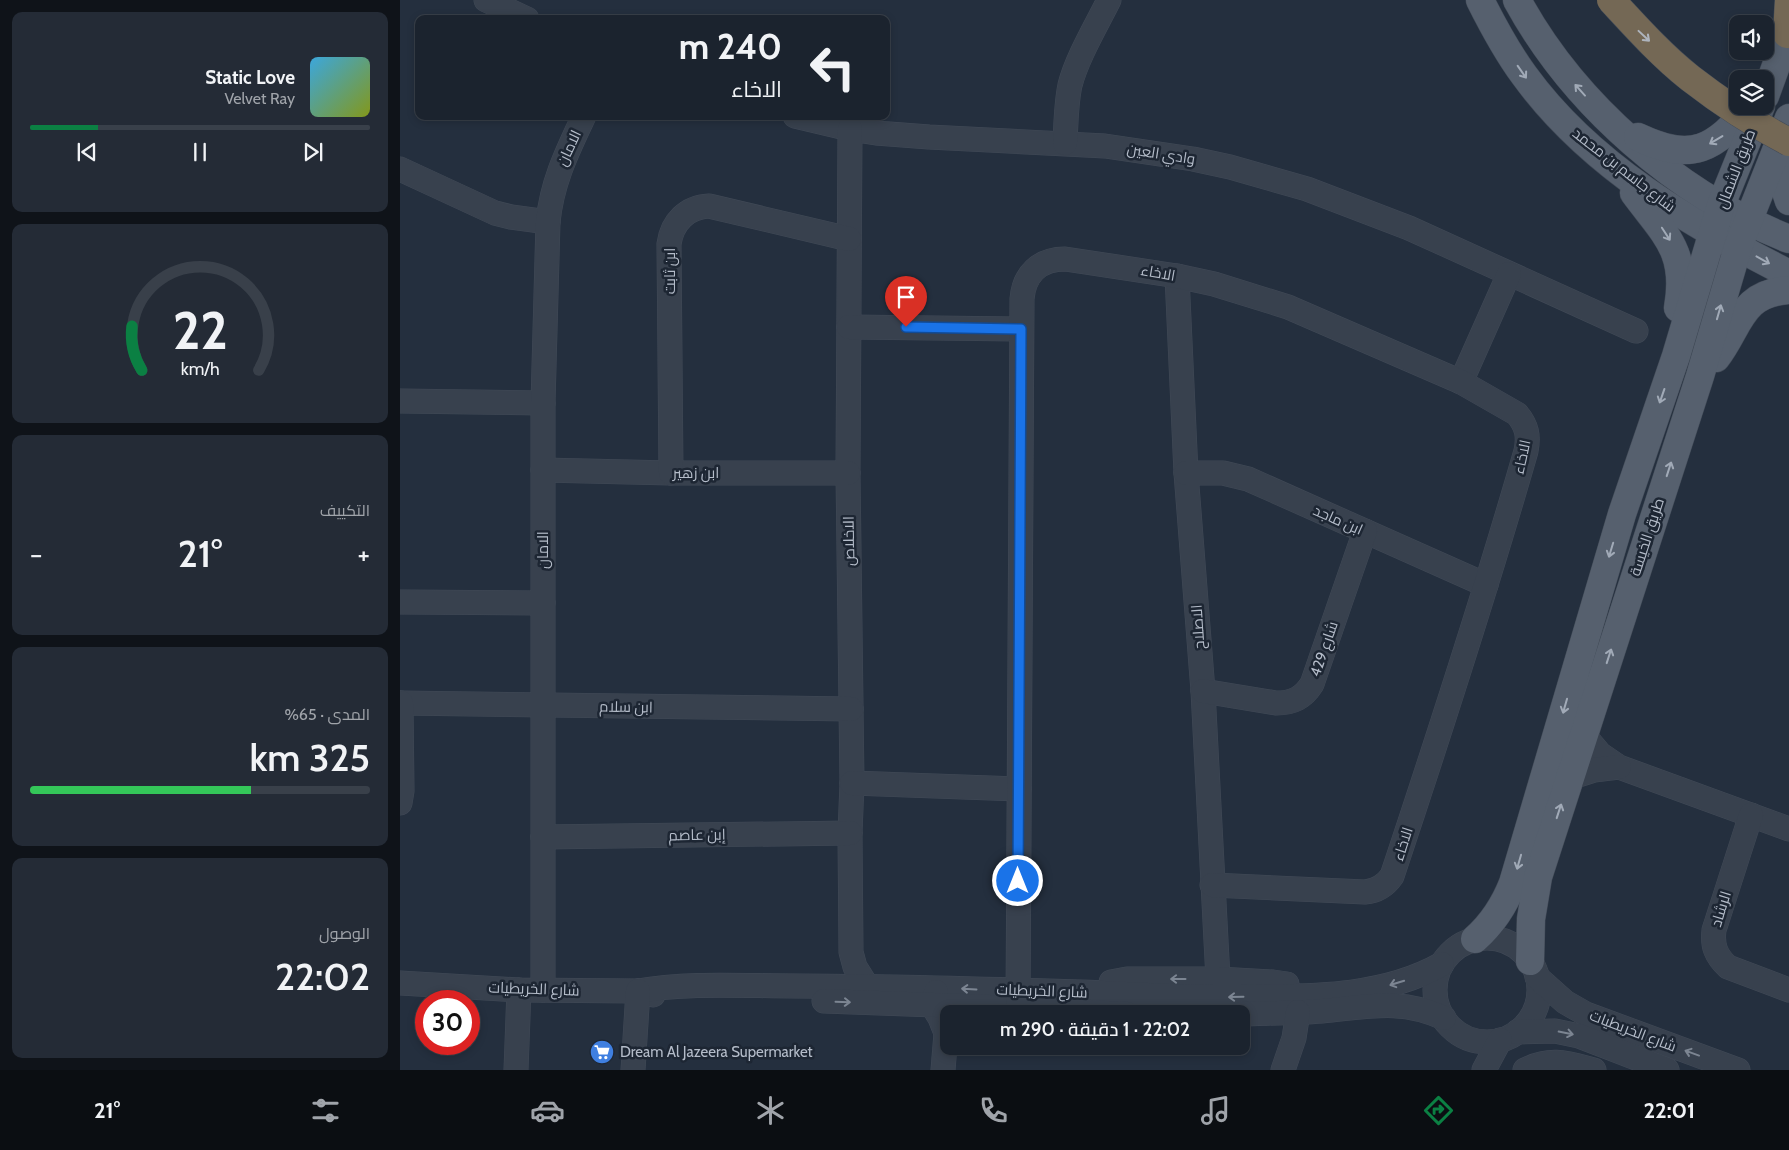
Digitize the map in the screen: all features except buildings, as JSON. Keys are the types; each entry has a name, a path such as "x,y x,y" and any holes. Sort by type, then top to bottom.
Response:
{"highway":[{"path":"1611,0 1638,30 1688,77 1784,145"},
{"path":"1788,32 1789,0"}],"main road":[{"name":"شارع جاسم بن محمد","path":"1480,0 1509,54 1540,96 1576,134 1615,167 1663,202 1712,233 1789,274"},
{"name":"شارع جاسم بن محمد","path":"1517,0 1537,34 1565,72 1591,103 1614,125 1665,168 1721,205 1789,239"},
{"name":"طريق الشمال","path":"1774,70 1788,32"},
{"path":"1614,125 1662,148 1686,150 1698,148 1718,139 1743,115"},
{"name":"طريق الشمال","path":"1712,233 1757,115"},
{"name":"طريق الخيسة","path":"1534,969 1531,918 1538,877 1700,376 1738,247 1748,220 1784,145 1789,118"},
{"path":"1784,145 1779,171 1789,201"},
{"path":"1615,167 1665,231 1677,256 1681,282 1676,322 1676,356"},
{"name":"طريق الخيسة","path":"1475,939 1494,920 1513,883 1612,544 1676,356 1712,233"},
{"path":"1700,376 1719,353 1748,306 1763,296 1789,290"}],"street":[{"path":"486,0 518,15"},
{"path":"1065,143 1066,110 1071,83 1075,70 1109,0"},
{"name":"الامان","path":"543,990 542,402 548,222 552,194 560,166 582,120"},
{"name":"وادي العين","path":"811,120 850,129 911,136 1105,146 1184,157 1266,176 1314,191 1382,217 1636,332"},
{"name":"الاخلاص","path":"850,129 848,473 852,783 850,834 851,952 855,967 867,986"},
{"path":"400,169 495,213 548,222"},
{"name":"ابن ثابت","path":"671,473 670,244 676,222 688,212 709,206 849,239"},
{"name":"الاخاء","path":"1018,999 1022,299 1025,282 1035,269 1049,261 1065,260 1177,276 1252,295 1288,307 1461,382 1518,414 1524,422 1527,431 1526,451 1486,585 1440,733 1392,876 1378,890 1365,892 1212,885"},
{"path":"1461,382 1509,274"},
{"name":"الاصلاح","path":"1177,276 1186,473 1203,691 1218,979"},
{"path":"849,327 1021,329"},
{"path":"400,401 542,402"},
{"name":"ابن زهير","path":"543,470 671,473 848,473"},
{"name":"ابن ماجد","path":"1186,473 1211,472 1248,479 1486,585"},
{"name":"شارع 429","path":"1203,691 1276,703 1298,700 1306,693 1312,684 1365,531"},
{"path":"400,602 543,603"},
{"path":"400,803 402,791 401,703"},
{"name":"ابن سلام","path":"401,703 851,709"},
{"path":"1584,735 1600,754 1619,768 1789,829"},
{"path":"1570,778 1594,770 1619,768"},
{"path":"852,783 1018,789"},
{"name":"الرشاد","path":"1751,815 1714,930 1714,947 1728,967 1789,990"},
{"name":"إبن عاصم","path":"543,837 850,834"},
{"path":"1484,1070 1509,1036 1528,1021 1538,998 1534,969 1518,948 1493,938 1475,939 1456,948 1442,964 1438,971 1435,987 1437,1004 1450,1026 1464,1036 1482,1041 1509,1036"},
{"name":"الاخلاص","path":"833,986 844,970 851,952"},
{"name":"شارع الخريطيات","path":"1000,1005 1018,999 1081,992 1207,998 1302,1011 1343,993 1380,988 1414,977 1442,964"},
{"name":"شارع الخريطيات","path":"1534,969 1565,1002 1586,1014 1738,1070"},
{"path":"1081,992 1104,983 1127,979 1218,979 1284,983 1303,989 1302,1011 1283,1070"},
{"name":"شارع الخريطيات","path":"400,983 519,990 638,991 691,986 867,986 935,996"},
{"path":"516,1070 519,990"},
{"path":"633,1070 638,991"},
{"name":"شارع الخريطيات","path":"638,991 652,995 690,997 935,996 1018,999 1062,1005"},
{"path":"935,996 940,1018"},
{"name":"شارع الخريطيات","path":"1250,1014 1387,1006 1414,1007 1444,1018"},
{"path":"1250,1026 1302,1011"},
{"name":"شارع الخريطيات","path":"1509,1036 1544,1031 1567,1033 1590,1040 1615,1061 1667,1070"},
{"path":"1464,1036 1469,1052 1470,1070"},
{"path":"943,1070 946,1055"},
{"path":"1525,1070 1541,1063 1559,1062 1594,1070"}],"place":[{"name":"Dream Al Jazeera Supermarket","path":"602,1052"}],"route":[{"path":"906,327 1021,329 1018,881"}]}
